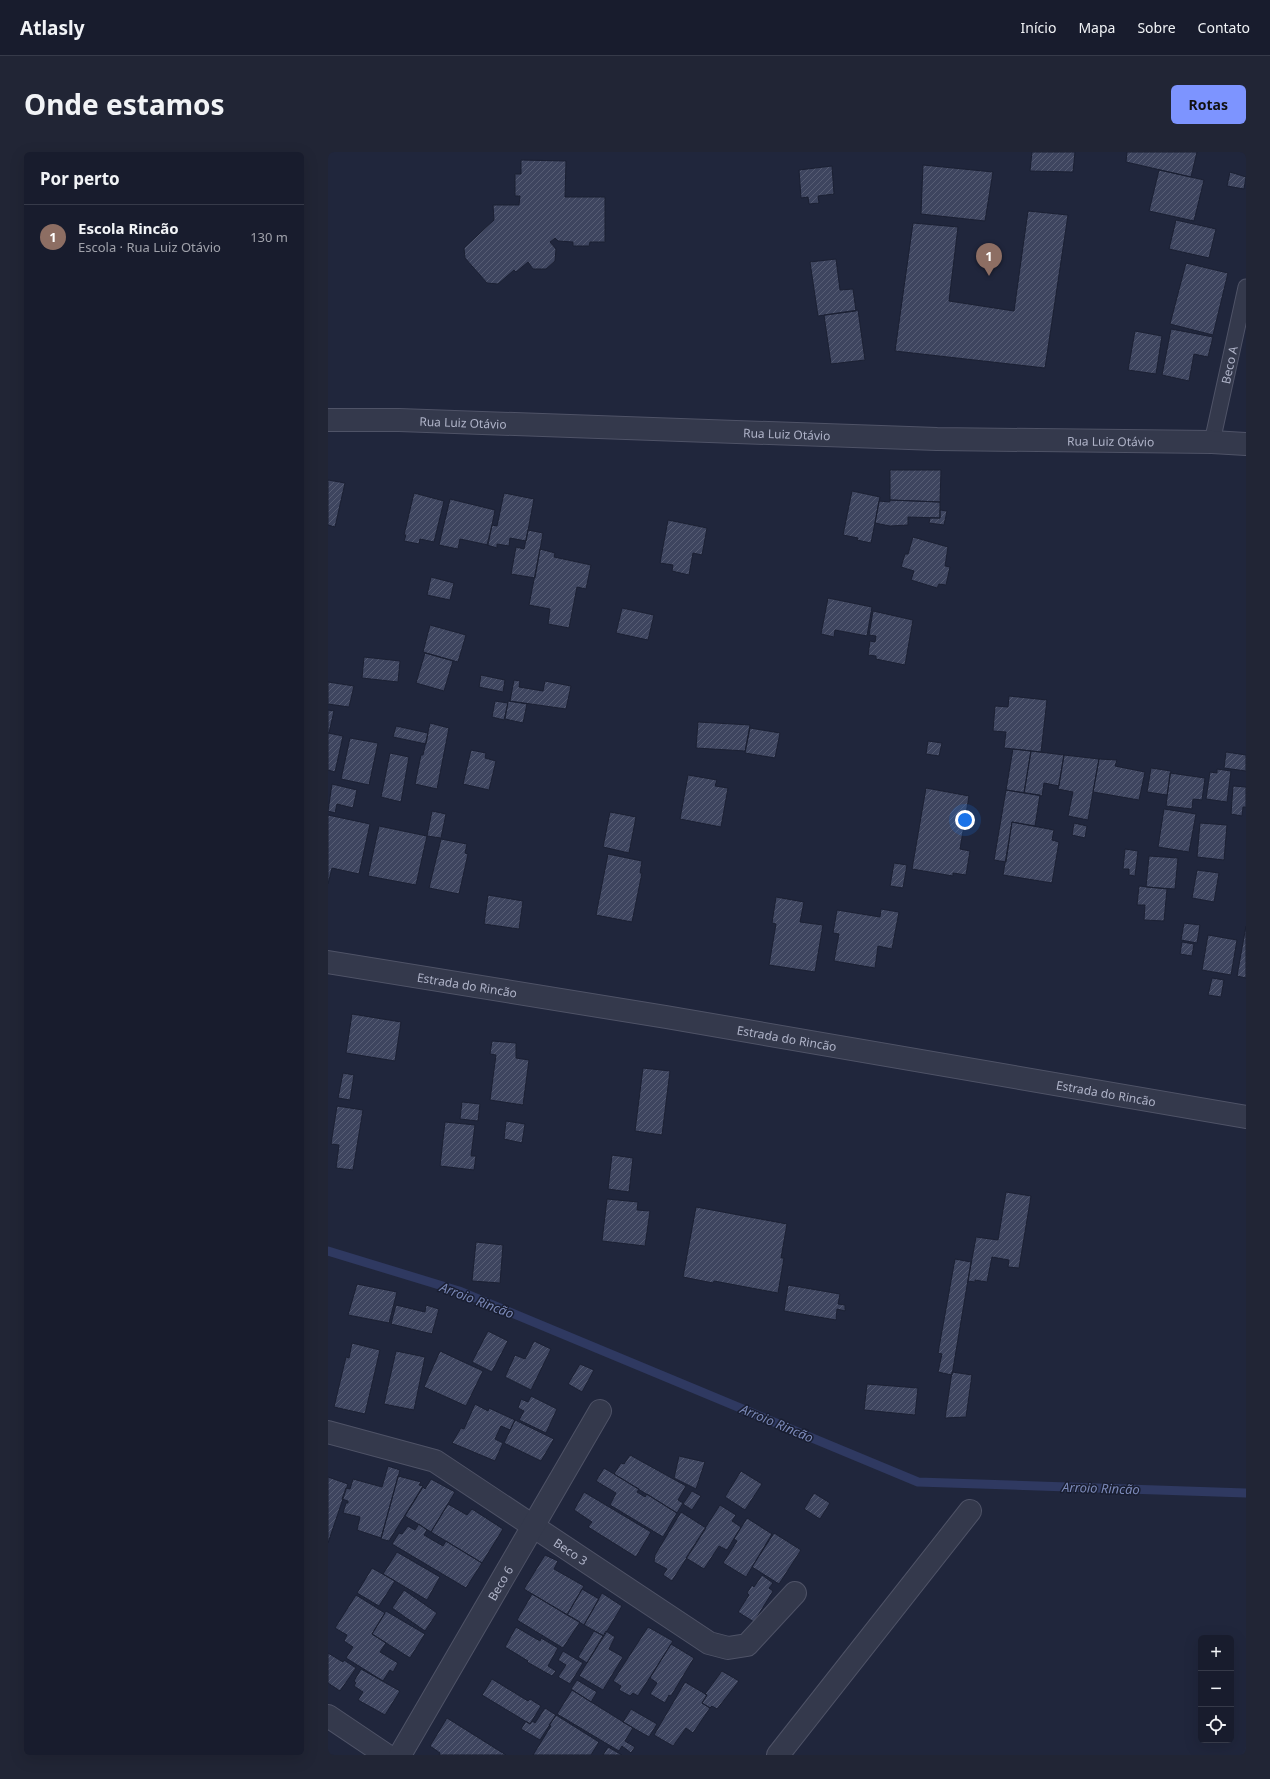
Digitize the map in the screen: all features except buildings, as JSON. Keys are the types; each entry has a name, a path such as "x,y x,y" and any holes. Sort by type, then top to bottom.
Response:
{"street":[{"name":"Rua Luiz Otávio","path":"328,420 407,420 929,438 1212,442 1246,444"},
{"name":"Estrada do Rincão","path":"328,962 386,973 666,1017 1246,1117"},
{"name":"Beco 6","path":"400,1755 600,1411"},
{"name":"Beco 3","path":"328,1432 435,1461 534,1525 708,1642 728,1648 747,1645 794,1593"},
{"path":"778,1755 970,1511"},
{"path":"328,1716 386,1755"}],"lane":[{"name":"Beco A","path":"1212,442 1246,287"}],"waterway":[{"name":"Arroio Rincão","path":"328,1251 459,1291 918,1482 1246,1493"}],"place":[{"name":"Escola Rincão","path":"989,276"}]}
